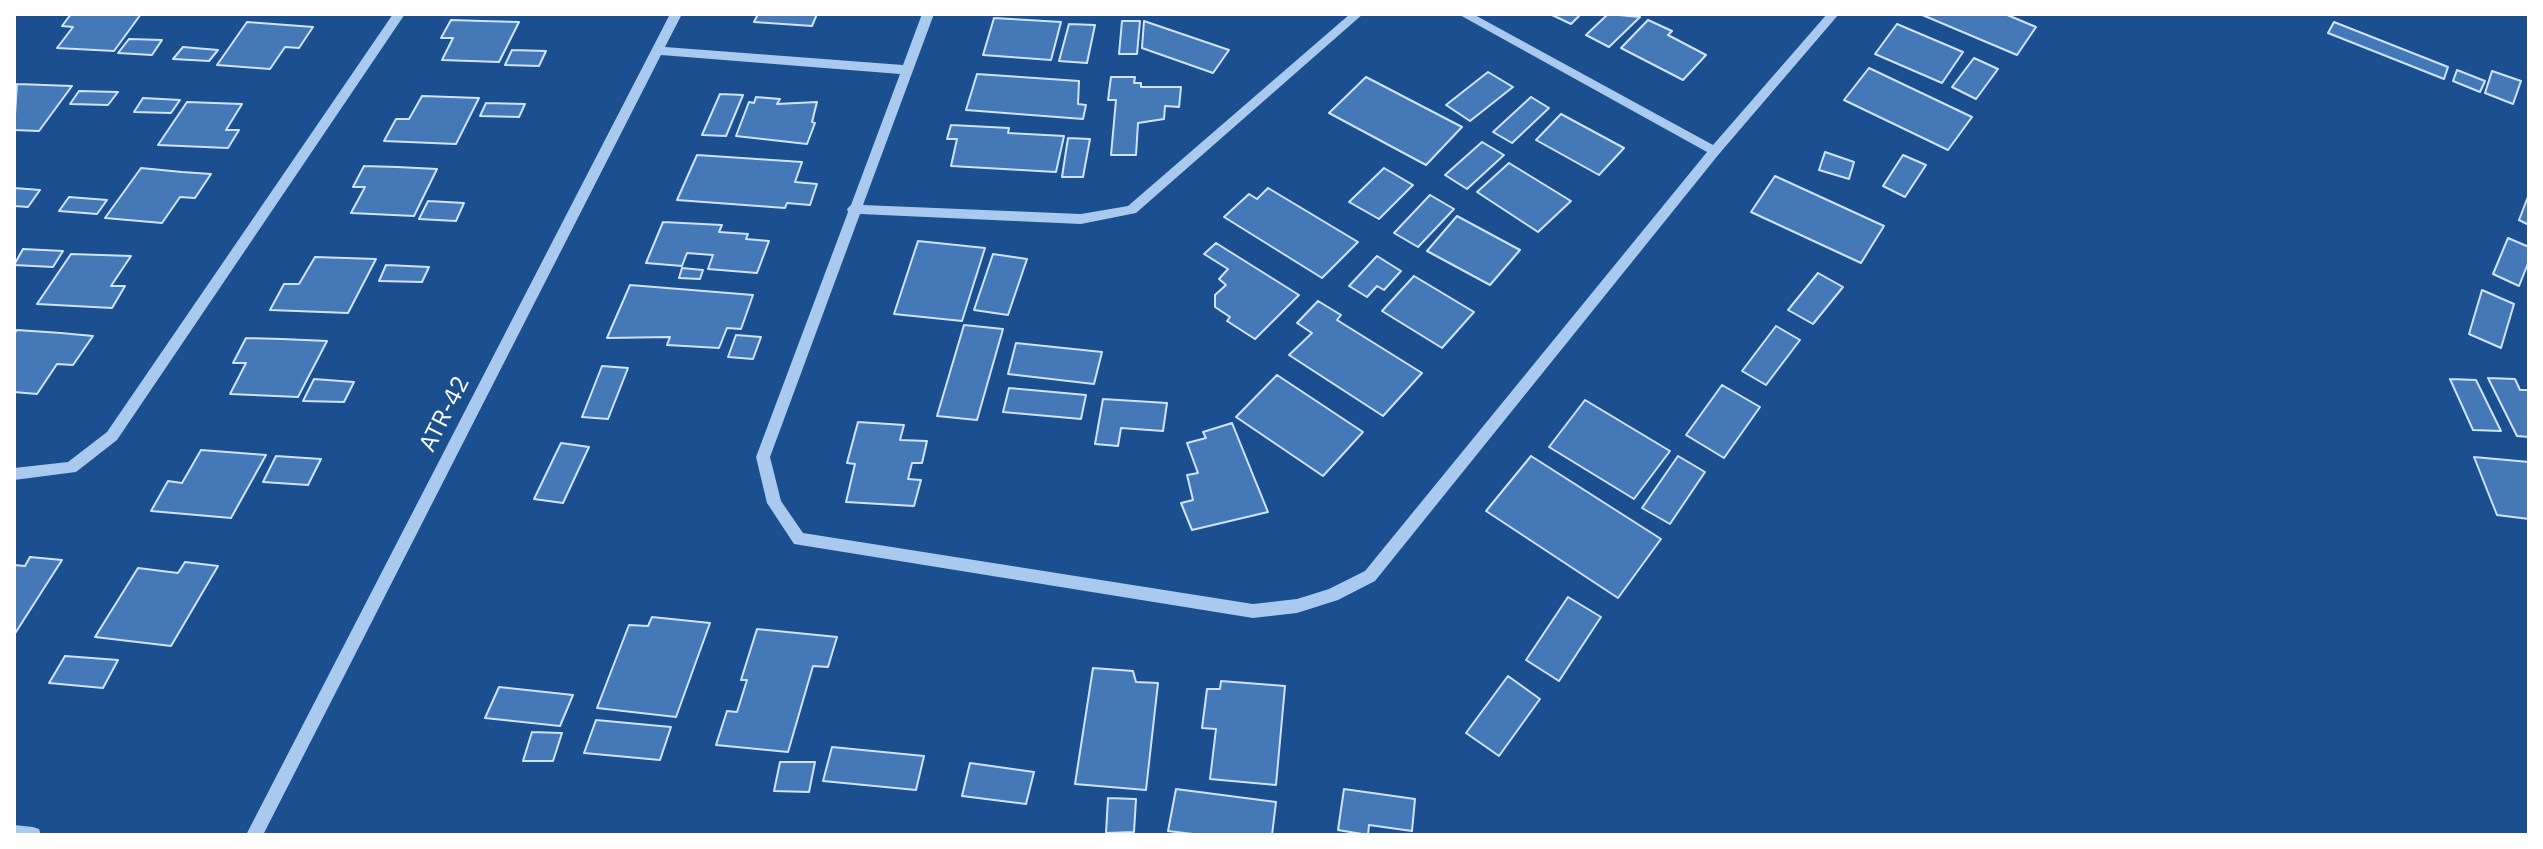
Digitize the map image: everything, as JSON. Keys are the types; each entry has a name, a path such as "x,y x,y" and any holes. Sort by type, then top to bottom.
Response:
{"street":[{"path":"14,474 71,468 112,436 399,14"},
{"name":"ATR-42","path":"254,835 676,14"},
{"path":"928,14 763,457 774,503 799,539 1253,611 1297,606 1333,595 1370,576 1715,151 1833,14"},
{"path":"853,209 1081,219 1132,210 1357,14"},
{"path":"1464,14 1715,151"},
{"path":"658,51 908,70"},
{"path":"14,833 33,835"}],"building":[{"path":"71,14 141,14 114,51 57,48 73,27 62,26"},
{"path":"758,14 817,14 812,26 754,22"},
{"path":"1550,14 1581,14 1571,24"},
{"path":"1608,14 1640,17 1609,47 1586,35"},
{"path":"1920,14 2005,14 2036,27 2017,55"},
{"path":"994,18 1061,22 1051,60 983,55"},
{"path":"451,20 519,22 499,62 442,60 453,38 441,38"},
{"path":"1648,20 1672,31 1668,35 1706,55 1683,80 1621,48"},
{"path":"1122,21 1140,21 1137,54 1119,54"},
{"path":"1144,21 1229,50 1213,73 1142,48"},
{"path":"247,22 313,27 299,48 285,47 270,69 217,65"},
{"path":"2334,22 2448,67 2444,79 2328,33"},
{"path":"1069,24 1095,25 1087,63 1059,61"},
{"path":"1897,24 1963,52 1942,83 1875,54"},
{"path":"129,39 162,40 152,55 118,53"},
{"path":"183,47 218,50 209,61 173,59"},
{"path":"512,50 546,51 539,66 505,65"},
{"path":"1974,58 1998,69 1976,99 1952,87"},
{"path":"1869,68 1972,117 1948,150 1844,100"},
{"path":"2457,70 2485,81 2480,92 2453,81"},
{"path":"2492,71 2521,81 2513,104 2485,93"},
{"path":"1488,72 1513,87 1470,121 1446,105"},
{"path":"977,74 1079,81 1078,104 1086,105 1083,119 966,110"},
{"path":"1111,77 1135,77 1134,83 1141,83 1141,87 1181,87 1179,107 1165,106 1164,119 1138,123 1136,155 1111,155 1116,100 1108,100"},
{"path":"1366,77 1462,127 1426,165 1329,113"},
{"path":"17,84 72,86 39,131 14,130"},
{"path":"79,91 118,92 108,105 70,104"},
{"path":"720,94 743,95 726,136 702,135"},
{"path":"422,96 479,98 456,144 384,141 396,119 409,119"},
{"path":"756,97 780,99 777,104 817,102 812,122 815,123 807,144 736,136 749,102 754,103"},
{"path":"1531,97 1549,108 1512,143 1493,132"},
{"path":"143,98 180,100 171,113 134,112"},
{"path":"187,102 242,104 226,130 239,130 228,148 158,145"},
{"path":"486,103 525,104 519,117 480,116"},
{"path":"1561,114 1624,148 1599,175 1536,140"},
{"path":"951,125 1009,128 1008,133 1064,136 1056,172 951,166 957,139 947,139"},
{"path":"1068,138 1090,139 1083,177 1062,177"},
{"path":"1482,142 1504,155 1467,189 1445,175"},
{"path":"1825,152 1854,162 1849,179 1819,170"},
{"path":"697,155 802,162 795,182 817,184 810,205 787,203 785,208 677,200"},
{"path":"1903,155 1926,165 1905,197 1883,186"},
{"path":"1509,163 1571,201 1538,232 1477,192"},
{"path":"364,166 437,169 414,216 351,213 365,187 353,187"},
{"path":"141,168 211,174 195,198 180,197 162,223 105,218"},
{"path":"1384,168 1413,185 1379,219 1349,202"},
{"path":"1775,176 1884,226 1861,263 1751,212"},
{"path":"14,188 40,190 28,207 14,206"},
{"path":"1268,188 1358,242 1322,278 1224,217 1249,194 1257,199"},
{"path":"2529,194 2529,225 2519,220"},
{"path":"1430,195 1454,209 1418,247 1394,233"},
{"path":"69,197 107,200 97,214 59,211"},
{"path":"428,201 464,203 456,221 419,219"},
{"path":"1457,216 1520,250 1490,285 1427,251"},
{"path":"663,222 722,225 719,232 748,234 746,239 769,241 757,273 708,269 713,255 687,253 682,266 646,263"},
{"path":"2508,238 2529,247 2529,261 2519,286 2493,274"},
{"path":"918,241 985,248 962,321 894,314"},
{"path":"1216,243 1299,295 1255,339 1227,321 1230,317 1215,307 1215,295 1226,285 1219,279 1228,269 1204,254"},
{"path":"23,249 63,251 53,267 14,265"},
{"path":"71,254 131,256 111,286 125,286 112,308 37,304"},
{"path":"993,254 1027,259 1008,315 974,310"},
{"path":"1377,256 1401,271 1384,290 1377,286 1367,297 1349,286"},
{"path":"315,257 376,259 348,313 270,310 284,284 299,284"},
{"path":"386,265 429,267 422,282 379,281"},
{"path":"682,268 703,270 700,279 679,278"},
{"path":"1818,273 1843,287 1813,324 1788,310"},
{"path":"1414,276 1474,312 1442,348 1382,311"},
{"path":"630,285 753,295 741,329 727,328 719,348 667,345 670,337 607,338"},
{"path":"2482,290 2514,304 2501,348 2469,334"},
{"path":"1318,301 1341,315 1337,320 1422,373 1383,416 1289,355 1312,333 1297,323"},
{"path":"964,325 1003,329 977,420 937,416"},
{"path":"1776,326 1800,340 1766,385 1742,371"},
{"path":"17,330 93,336 73,365 57,364 37,394 14,392 14,334"},
{"path":"736,335 761,337 753,359 728,357"},
{"path":"246,338 327,341 298,397 230,394 246,363 233,363"},
{"path":"1016,343 1102,352 1094,384 1008,374"},
{"path":"602,366 628,368 608,419 582,417"},
{"path":"1277,375 1363,432 1323,476 1236,417"},
{"path":"2488,378 2515,379 2520,390 2529,390 2529,437 2517,436"},
{"path":"314,379 354,382 344,402 303,401"},
{"path":"2450,379 2476,380 2501,431 2473,430"},
{"path":"1722,385 1760,407 1724,458 1686,435"},
{"path":"1009,388 1086,395 1081,419 1003,412"},
{"path":"1103,399 1167,403 1163,431 1121,428 1118,446 1095,444"},
{"path":"1585,400 1670,451 1634,499 1549,447"},
{"path":"858,422 904,425 900,440 927,441 922,463 912,463 908,479 921,480 914,506 846,502 855,464 847,463"},
{"path":"1232,423 1268,512 1192,530 1181,503 1193,500 1187,475 1198,473 1187,443 1206,438 1203,432"},
{"path":"561,443 589,447 563,503 534,499"},
{"path":"201,450 266,455 231,518 151,511 168,481 182,483"},
{"path":"276,456 321,459 308,485 263,482"},
{"path":"1531,456 1661,539 1618,598 1486,511"},
{"path":"1678,456 1705,472 1670,524 1642,508"},
{"path":"2474,457 2529,462 2529,519 2497,515"},
{"path":"30,557 62,560 14,635 14,565 25,566"},
{"path":"185,562 218,566 171,646 95,637 138,568 178,573"},
{"path":"1568,597 1601,617 1559,681 1526,660"},
{"path":"652,617 710,623 676,717 597,708 629,625 648,626"},
{"path":"757,629 837,637 828,667 813,666 788,752 716,745 727,711 737,712 747,680 741,680"},
{"path":"65,656 118,660 103,688 49,683"},
{"path":"1093,668 1133,671 1136,682 1158,683 1146,790 1075,784"},
{"path":"1508,676 1540,699 1499,756 1466,733"},
{"path":"1221,681 1285,686 1276,785 1210,779 1216,729 1202,728 1207,689 1220,689"},
{"path":"499,687 573,695 560,726 485,718"},
{"path":"596,720 671,727 660,760 584,753"},
{"path":"532,732 562,733 553,761 523,761"},
{"path":"832,747 924,756 916,790 823,781"},
{"path":"780,762 815,762 809,792 774,791"},
{"path":"970,763 1034,772 1026,804 962,796"},
{"path":"1176,789 1276,802 1272,835 1201,835 1168,831"},
{"path":"1344,789 1415,799 1412,831 1369,825 1368,835 1338,830"},
{"path":"1108,798 1136,799 1134,832 1106,833"}]}
